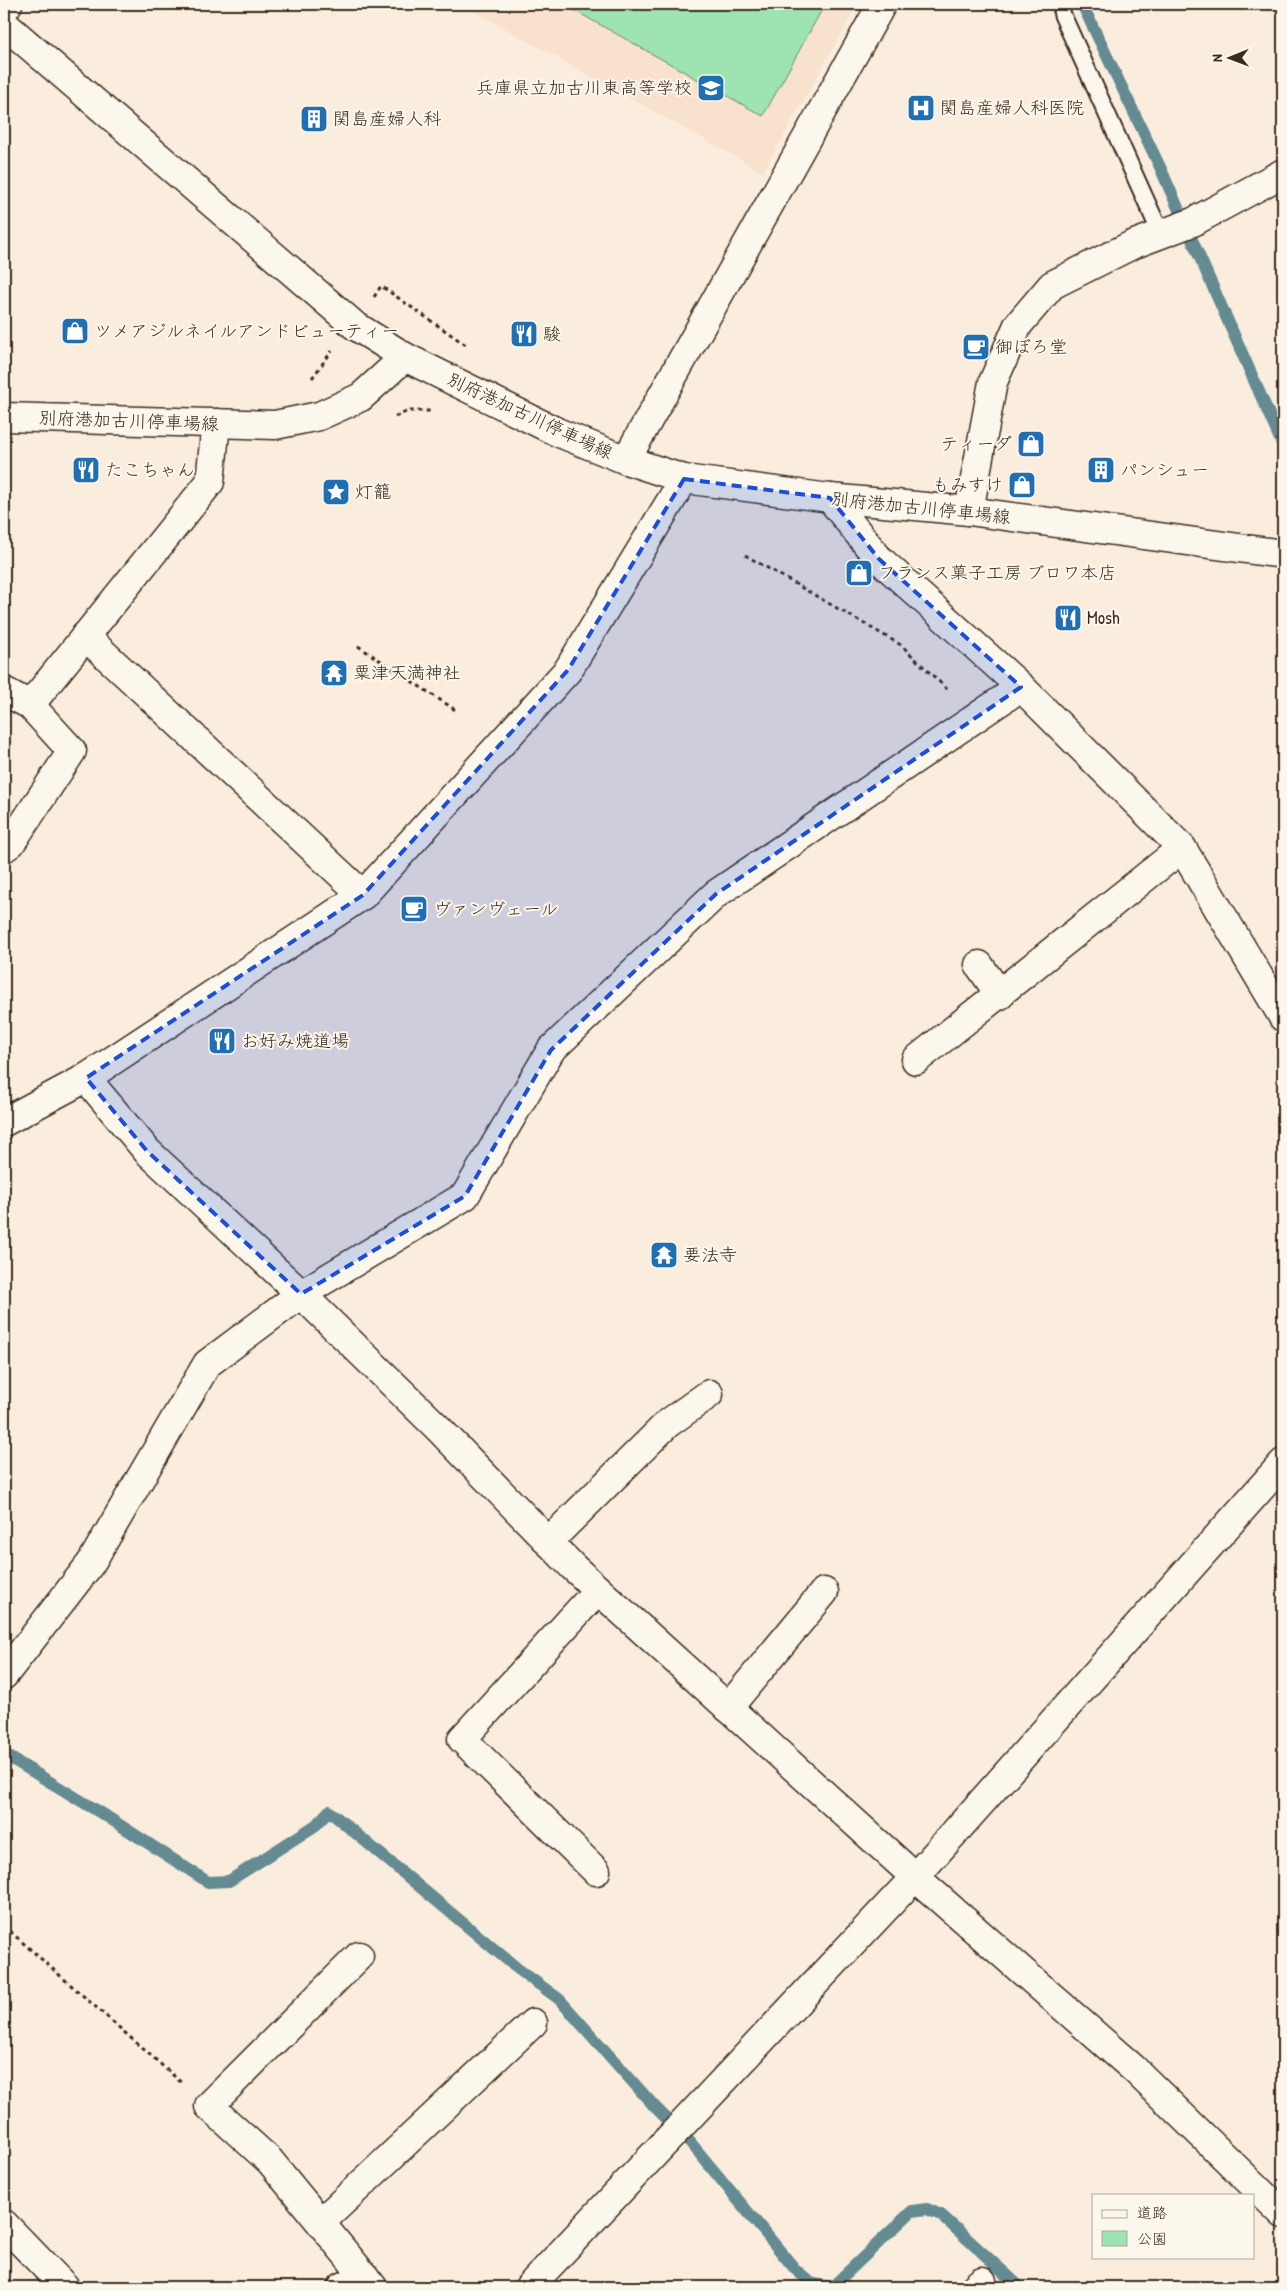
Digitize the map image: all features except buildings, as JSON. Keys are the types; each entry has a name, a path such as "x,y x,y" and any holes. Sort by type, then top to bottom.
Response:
{"street":[{"path":"4,10 8,4"},
{"path":"626,460 882,4"},
{"path":"4,24 354,325 405,357"},
{"path":"969,511 993,382 1018,324 1052,285 1132,246 1176,229 1283,173"},
{"name":"別府港加古川停車場線","path":"4,417 275,425 319,416 361,397 405,357 557,432 626,460 684,480 830,498 969,511 1283,554"},
{"path":"30,705 210,482 216,423"},
{"path":"4,1122 86,1078 363,895 568,670 684,480"},
{"path":"830,498 879,559 1021,687 1182,848 1283,1017"},
{"path":"85,636 363,895"},
{"path":"4,1675 91,1563 207,1364 301,1294 465,1196 551,1050 716,894 1021,687"},
{"path":"4,690 30,705 72,751 11,843 4,848"},
{"path":"916,1060 1000,995 1182,848"},
{"path":"979,965 1000,995"},
{"path":"86,1078 147,1151 301,1294 438,1428 548,1542 598,1590 915,1877 1134,2069 1283,2214"},
{"path":"548,1542 667,1424 708,1394"},
{"path":"528,2287 915,1877 1283,1463"},
{"path":"596,1872 462,1739 598,1590"},
{"path":"728,1708 824,1592"},
{"path":"359,1956 208,2106 270,2161 321,2222 360,2284"},
{"path":"321,2222 533,2023"},
{"path":"4,2224 65,2287"}],"lane":[{"path":"1062,14 1176,229"}],"path":[{"path":"316,370 354,325 381,286 437,327 470,347"},
{"path":"745,555 901,645 934,675 975,718"},
{"path":"358,646 457,711"},
{"path":"4,1926 208,2106"}],"highlighted area":[{"path":"684,479 830,498 879,559 1021,687 716,894 551,1050 465,1196 301,1294 147,1151 86,1078 363,895 568,670"}],"shaded area":[{"name":"兵庫県立加古川東高等学校","path":"461,4 858,4 763,172"}],"green space":[{"path":"563,4 825,4 763,116"}],"waterway":[{"path":"1082,4 1160,167 1283,446"},
{"path":"4,1754 106,1816 208,1882 229,1881 316,1825 329,1811 518,1969 559,1999 655,2107 690,2142 795,2269 811,2283 830,2287"},
{"path":"832,2287 912,2211 927,2209 941,2215 1020,2287"}],"place":[{"name":"兵庫県立加古川東高等学校","path":"711,88"},
{"name":"関島産婦人科医院","path":"921,108"},
{"name":"関島産婦人科","path":"314,119"},
{"name":"ツメアジルネイルアンドビューティー","path":"75,331"},
{"name":"駿","path":"524,334"},
{"name":"御ぼろ堂","path":"976,347"},
{"name":"ティーダ","path":"1031,444"},
{"name":"たこちゃん","path":"86,470"},
{"name":"パンシュー","path":"1101,470"},
{"name":"もみすけ","path":"1022,485"},
{"name":"灯籠","path":"336,492"},
{"name":"フランス菓子工房 ブロワ本店","path":"859,573"},
{"name":"Mosh","path":"1068,618"},
{"name":"粟津天満神社","path":"334,673"},
{"name":"ヴァンヴェール","path":"414,909"},
{"name":"お好み焼道場","path":"222,1041"},
{"name":"要法寺","path":"664,1255"}]}
